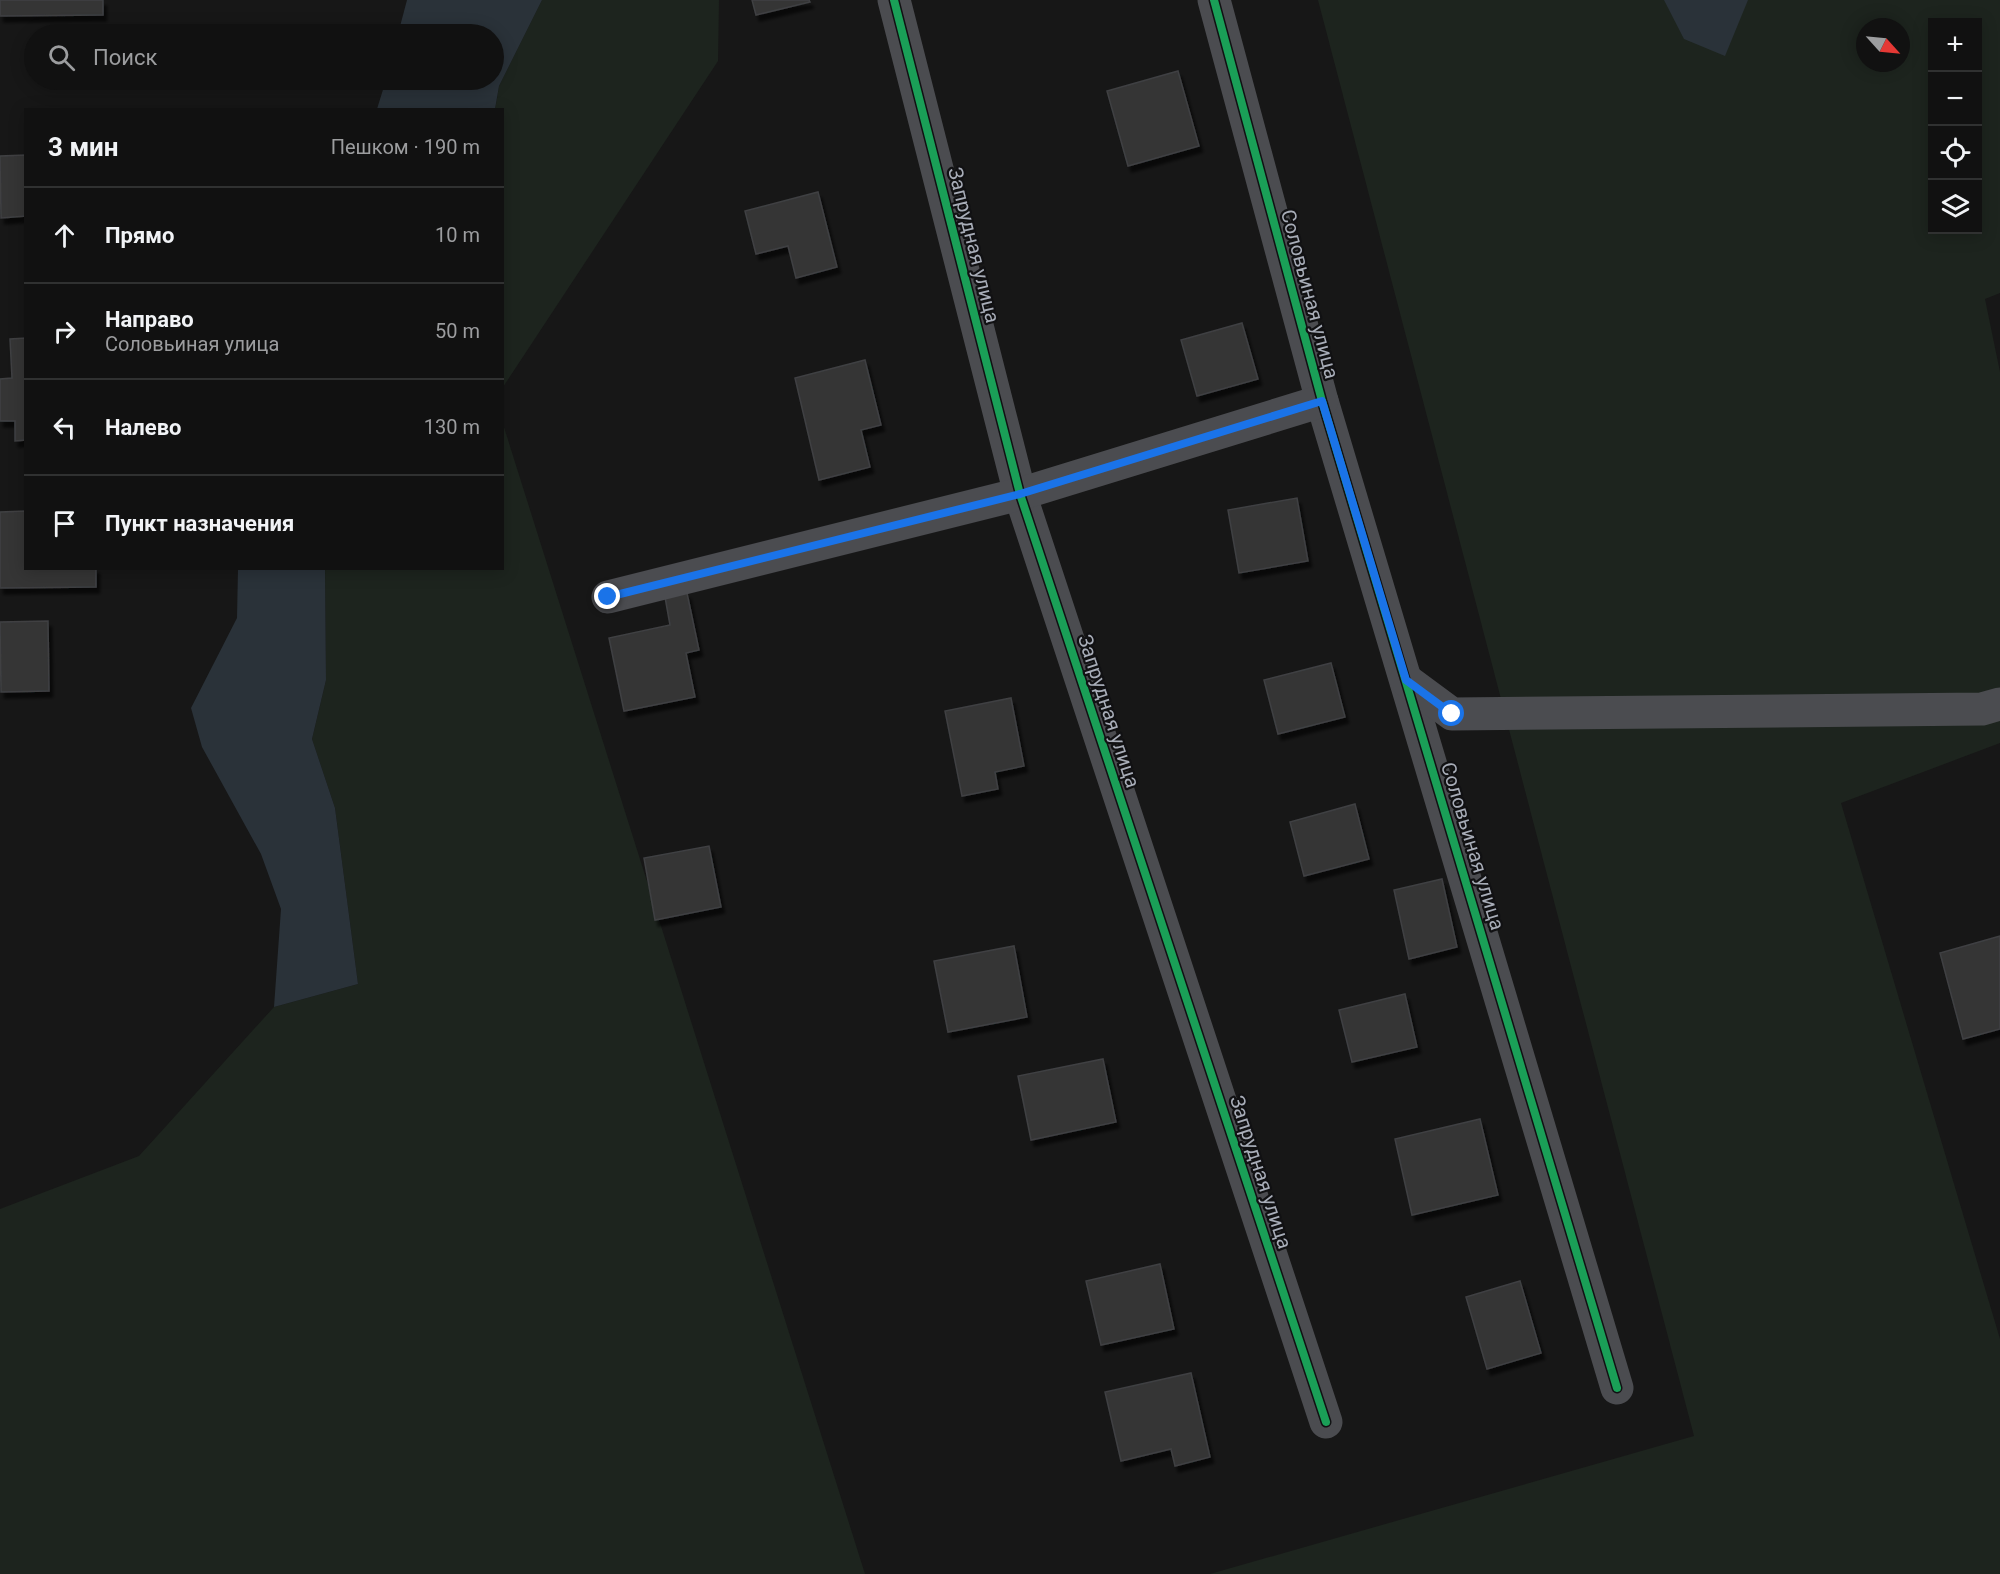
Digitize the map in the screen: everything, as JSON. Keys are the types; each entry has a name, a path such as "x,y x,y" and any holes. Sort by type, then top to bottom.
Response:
{"street":[{"name":"Запрудная улица","path":"894,0 1020,494 1326,1422"},
{"name":"Соловьиная улица","path":"1214,0 1322,401 1617,1388"},
{"path":"608,597 1020,494 1322,401"},
{"path":"1406,680 1452,714 1982,709 2000,704"}],"shaded area":[{"path":"407,0 542,0 504,76 504,24 401,24"},
{"path":"542,0 719,0 718,61 504,385 504,108 495,108 498,90 504,90 504,76"},
{"path":"1318,0 2000,0 2000,293 1985,299 2000,372 2000,743 1841,803 2000,1339 2000,1574 1210,1574 1694,1436"},
{"path":"1664,0 1748,0 1725,56 1684,39"},
{"path":"383,90 498,90 495,108 377,108"},
{"path":"504,427 865,1574 0,1574 0,1209 139,1156 274,1007 358,984 335,808 312,739 326,680 325,570 504,570"},
{"path":"238,570 325,570 326,680 312,739 335,808 358,984 274,1007 281,909 261,854 202,747 191,708 237,618"}],"building":[{"path":"0,0 103,0 103,15 0,16"},
{"path":"752,0 809,0 810,2 756,15"},
{"path":"1178,71 1199,146 1128,166 1107,91"},
{"path":"24,155 24,216 1,218 0,156"},
{"path":"818,192 837,267 796,278 788,246 756,254 745,211"},
{"path":"1242,323 1258,379 1197,396 1181,340"},
{"path":"24,338 24,440 15,441 15,421 0,421 0,379 12,378 10,339"},
{"path":"865,360 881,425 861,430 870,467 819,480 795,378"},
{"path":"1297,498 1308,561 1239,573 1228,510"},
{"path":"24,511 24,570 96,570 96,587 0,588 0,512"},
{"path":"687,593 699,650 686,653 695,697 624,711 609,638 670,625 665,597"},
{"path":"48,621 49,691 1,692 0,622"},
{"path":"1331,663 1345,717 1278,734 1264,680"},
{"path":"1011,698 1024,766 995,772 998,789 962,796 945,711"},
{"path":"1355,804 1369,859 1304,876 1290,822"},
{"path":"709,846 721,907 655,920 644,858"},
{"path":"1442,879 1457,947 1409,959 1394,890"},
{"path":"2000,936 2000,1029 1963,1039 1940,953"},
{"path":"1014,946 1027,1017 948,1032 934,961"},
{"path":"1405,994 1417,1047 1352,1062 1339,1010"},
{"path":"1103,1059 1116,1122 1031,1140 1018,1076"},
{"path":"1480,1119 1498,1195 1412,1215 1395,1139"},
{"path":"1160,1264 1174,1329 1101,1345 1086,1281"},
{"path":"1520,1281 1541,1353 1487,1369 1466,1297"},
{"path":"1191,1373 1210,1457 1175,1466 1171,1449 1121,1461 1105,1392"}],"cycle path":[{"path":"894,0 1020,494 1326,1422"},
{"path":"1214,0 1322,401 1617,1388"}],"route":[{"path":"608,597 1020,494 1322,401 1406,680 1452,714"}]}
